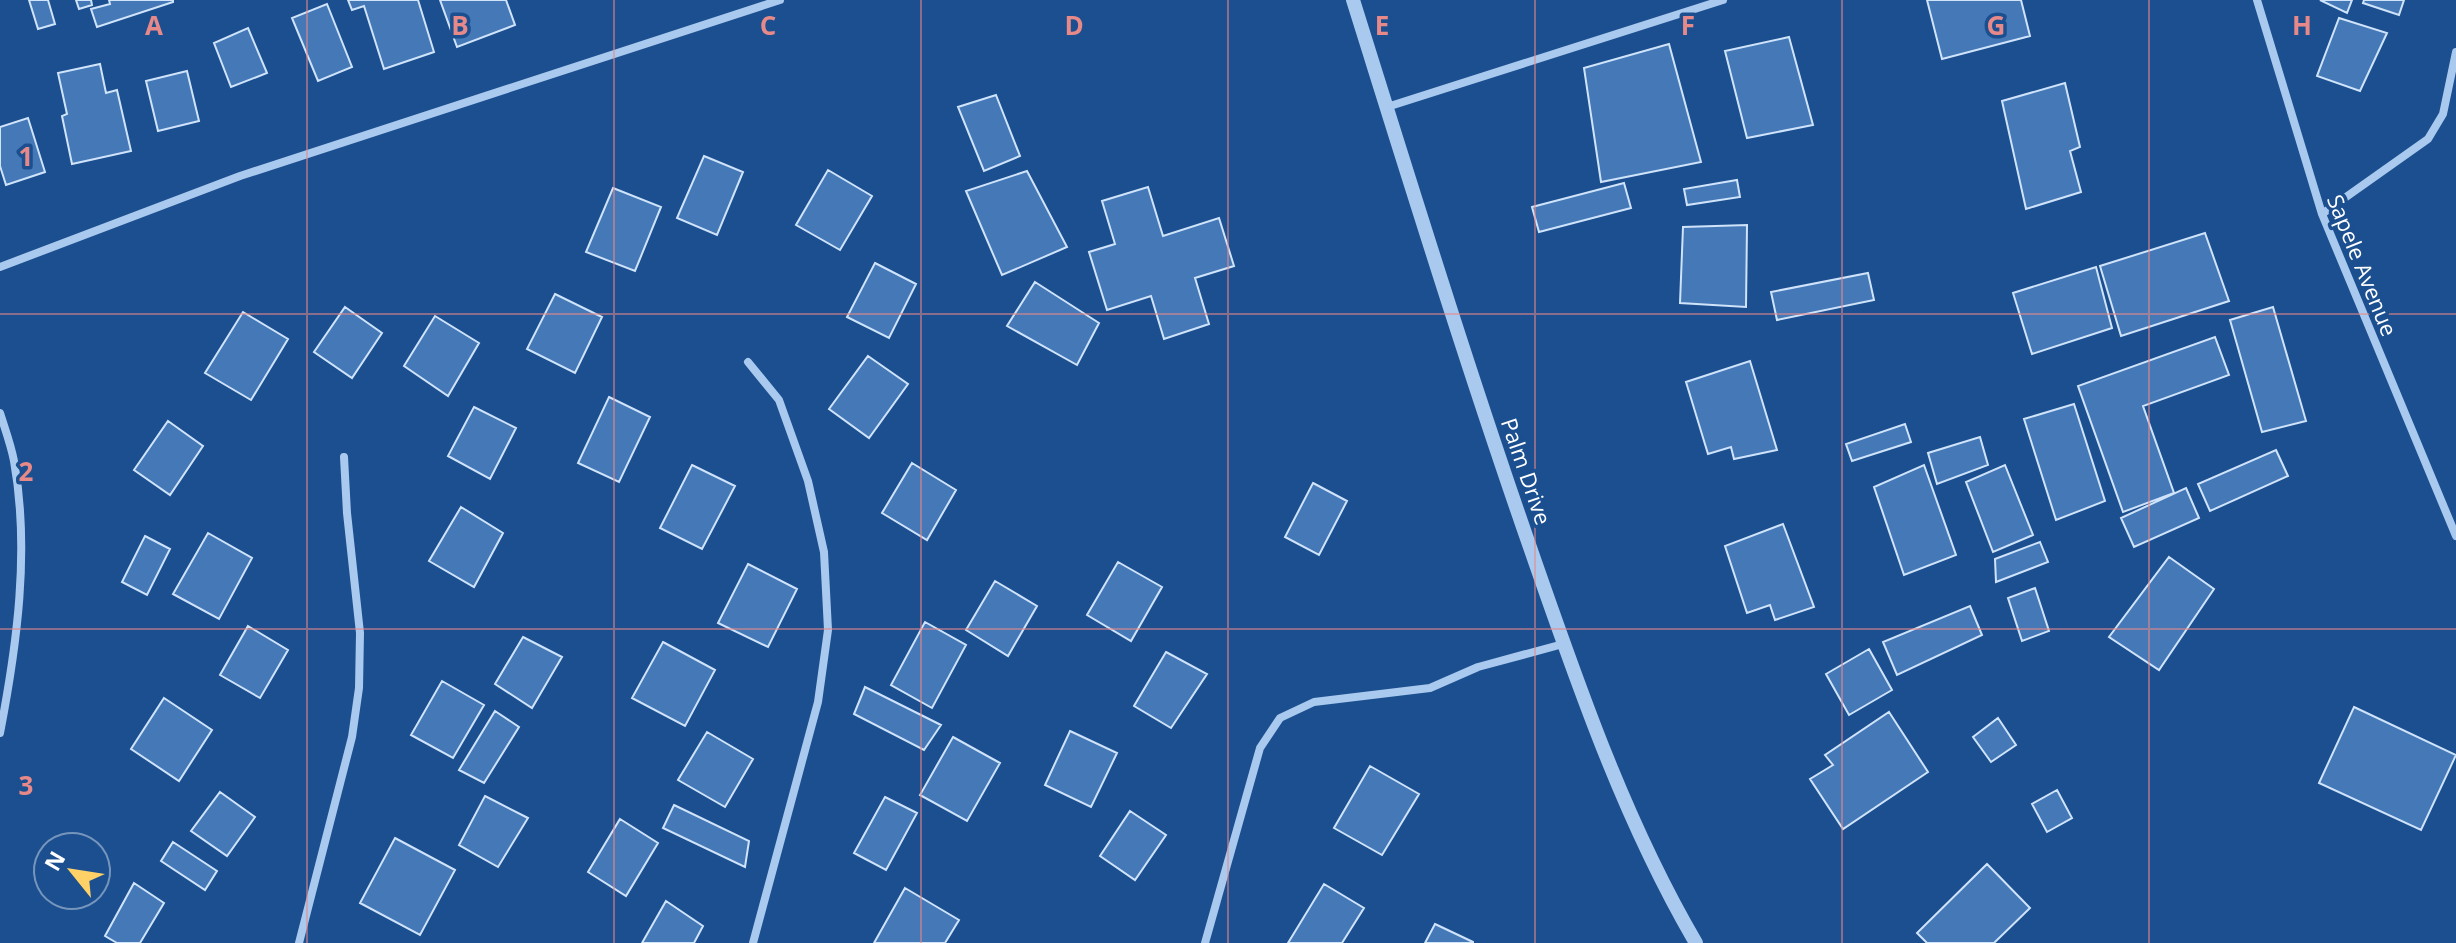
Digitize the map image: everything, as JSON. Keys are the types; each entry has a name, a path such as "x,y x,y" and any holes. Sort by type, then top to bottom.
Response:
{"street":[{"path":"0,267 240,176 780,0"},
{"name":"Palm Drive","path":"1353,0 1495,446 1563,644 1654,864 1696,943"},
{"path":"1387,107 1723,0"},
{"name":"Sapele Avenue","path":"2257,0 2322,214 2456,536"},
{"path":"2322,214 2428,139 2443,114 2456,52"},
{"path":"748,362 779,400 808,481 824,552 828,630 818,702 753,943"},
{"path":"0,413 14,461 22,552 10,682 0,733"},
{"path":"299,943 352,737 359,688 360,633 344,457"},
{"path":"1205,943 1260,748 1280,718 1314,702 1430,688 1478,667 1563,644"}],"building":[{"path":"29,0 48,0 55,24 38,29"},
{"path":"76,0 91,0 92,5 79,9"},
{"path":"109,0 173,2 97,27 91,9 110,4"},
{"path":"348,0 418,0 434,52 384,69 364,6 352,10"},
{"path":"440,0 506,0 515,25 457,47"},
{"path":"1927,0 2021,0 2030,36 1942,59"},
{"path":"2320,0 2352,0 2347,13"},
{"path":"2364,0 2404,0 2399,15 2363,3"},
{"path":"327,4 352,67 318,81 292,18"},
{"path":"2339,18 2387,33 2360,91 2317,76"},
{"path":"248,28 267,73 231,87 214,43"},
{"path":"1789,37 1813,125 1747,138 1725,51"},
{"path":"1669,44 1701,162 1601,182 1584,68"},
{"path":"100,64 106,93 117,90 131,151 72,164 62,116 67,114 58,73"},
{"path":"187,71 199,121 158,131 146,81"},
{"path":"2065,83 2080,147 2070,151 2081,192 2026,209 2002,101"},
{"path":"996,95 1020,156 984,171 958,107"},
{"path":"28,118 45,172 6,185 0,166 0,127"},
{"path":"704,156 743,172 717,235 677,218"},
{"path":"828,170 872,196 840,250 796,225"},
{"path":"1027,171 1067,247 1002,275 966,191"},
{"path":"1737,180 1740,197 1687,205 1684,189"},
{"path":"1624,183 1631,208 1539,232 1532,207"},
{"path":"1148,187 1163,236 1219,218 1234,266 1195,278 1209,324 1164,339 1151,296 1107,310 1089,252 1115,244 1102,201"},
{"path":"613,188 661,207 635,271 586,252"},
{"path":"1747,225 1746,307 1680,303 1683,227"},
{"path":"2205,233 2229,301 2121,336 2100,266"},
{"path":"875,263 916,284 889,338 847,317"},
{"path":"2096,267 2112,328 2032,354 2013,293"},
{"path":"1868,273 1874,300 1777,320 1771,292"},
{"path":"1035,282 1099,323 1077,365 1007,326"},
{"path":"555,294 602,317 575,373 527,349"},
{"path":"345,307 382,333 352,378 314,352"},
{"path":"2273,307 2306,421 2262,432 2230,320"},
{"path":"243,312 288,339 251,400 205,373"},
{"path":"435,316 479,343 448,396 404,366"},
{"path":"2215,337 2229,375 2143,406 2174,493 2123,512 2078,386"},
{"path":"868,356 908,384 869,438 829,409"},
{"path":"1750,361 1777,450 1734,459 1731,447 1708,454 1686,382"},
{"path":"609,397 650,417 619,482 578,463"},
{"path":"2074,404 2105,501 2056,520 2024,419"},
{"path":"474,407 516,428 490,479 448,456"},
{"path":"168,421 203,446 170,495 134,470"},
{"path":"1905,424 1911,442 1852,461 1846,444"},
{"path":"1980,437 1988,465 1937,484 1928,453"},
{"path":"2276,450 2288,476 2210,511 2198,484"},
{"path":"912,463 956,490 927,540 882,513"},
{"path":"692,465 735,486 702,549 660,528"},
{"path":"1924,465 1956,555 1904,575 1874,487"},
{"path":"2005,465 2033,535 1993,552 1966,482"},
{"path":"1313,483 1347,501 1319,555 1285,537"},
{"path":"2186,488 2199,518 2134,547 2121,518"},
{"path":"461,507 503,533 474,587 429,561"},
{"path":"1783,524 1814,607 1775,620 1770,605 1747,613 1725,546"},
{"path":"208,533 252,558 219,619 173,594"},
{"path":"145,536 170,549 147,595 122,582"},
{"path":"2040,542 2048,562 1996,582 1995,559"},
{"path":"2169,557 2214,589 2159,670 2109,637"},
{"path":"1118,562 1162,587 1131,641 1087,615"},
{"path":"748,564 797,589 768,647 718,623"},
{"path":"995,581 1037,606 1008,656 966,630"},
{"path":"2035,588 2049,631 2022,641 2008,598"},
{"path":"1970,606 1982,635 1897,675 1883,642"},
{"path":"925,622 966,645 932,708 891,685"},
{"path":"248,626 288,650 260,698 220,675"},
{"path":"523,637 562,657 532,708 495,684"},
{"path":"663,642 715,670 685,726 632,698"},
{"path":"1869,649 1892,690 1849,715 1826,674"},
{"path":"1166,652 1207,674 1171,728 1134,706"},
{"path":"442,681 484,705 453,758 411,735"},
{"path":"865,687 941,725 924,750 854,714"},
{"path":"164,698 212,730 179,781 131,749"},
{"path":"2354,707 2456,755 2421,830 2319,783"},
{"path":"495,711 519,727 484,783 459,770"},
{"path":"1889,712 1928,772 1843,829 1810,779 1833,765 1825,755"},
{"path":"1998,718 2016,745 1991,762 1973,737"},
{"path":"1070,731 1117,753 1091,807 1045,785"},
{"path":"707,732 753,759 725,807 678,780"},
{"path":"953,737 1000,763 967,821 920,795"},
{"path":"1370,766 1419,794 1382,855 1334,828"},
{"path":"2057,790 2072,818 2047,832 2032,804"},
{"path":"220,792 255,817 227,856 191,831"},
{"path":"485,796 528,818 498,867 459,845"},
{"path":"885,797 917,813 886,870 854,853"},
{"path":"674,805 749,841 745,867 663,828"},
{"path":"1130,811 1166,835 1135,880 1100,856"},
{"path":"620,819 658,843 626,896 588,872"},
{"path":"395,838 455,870 420,935 360,903"},
{"path":"173,842 217,871 205,890 161,861"},
{"path":"1987,864 2030,908 1994,943 1927,943 1917,933"},
{"path":"134,883 164,903 140,943 117,943 105,936"},
{"path":"1324,884 1364,908 1342,943 1288,943"},
{"path":"905,888 959,920 945,943 874,943"},
{"path":"666,901 703,926 694,943 642,943"},
{"path":"1435,924 1473,942 1473,943 1425,943"}]}
